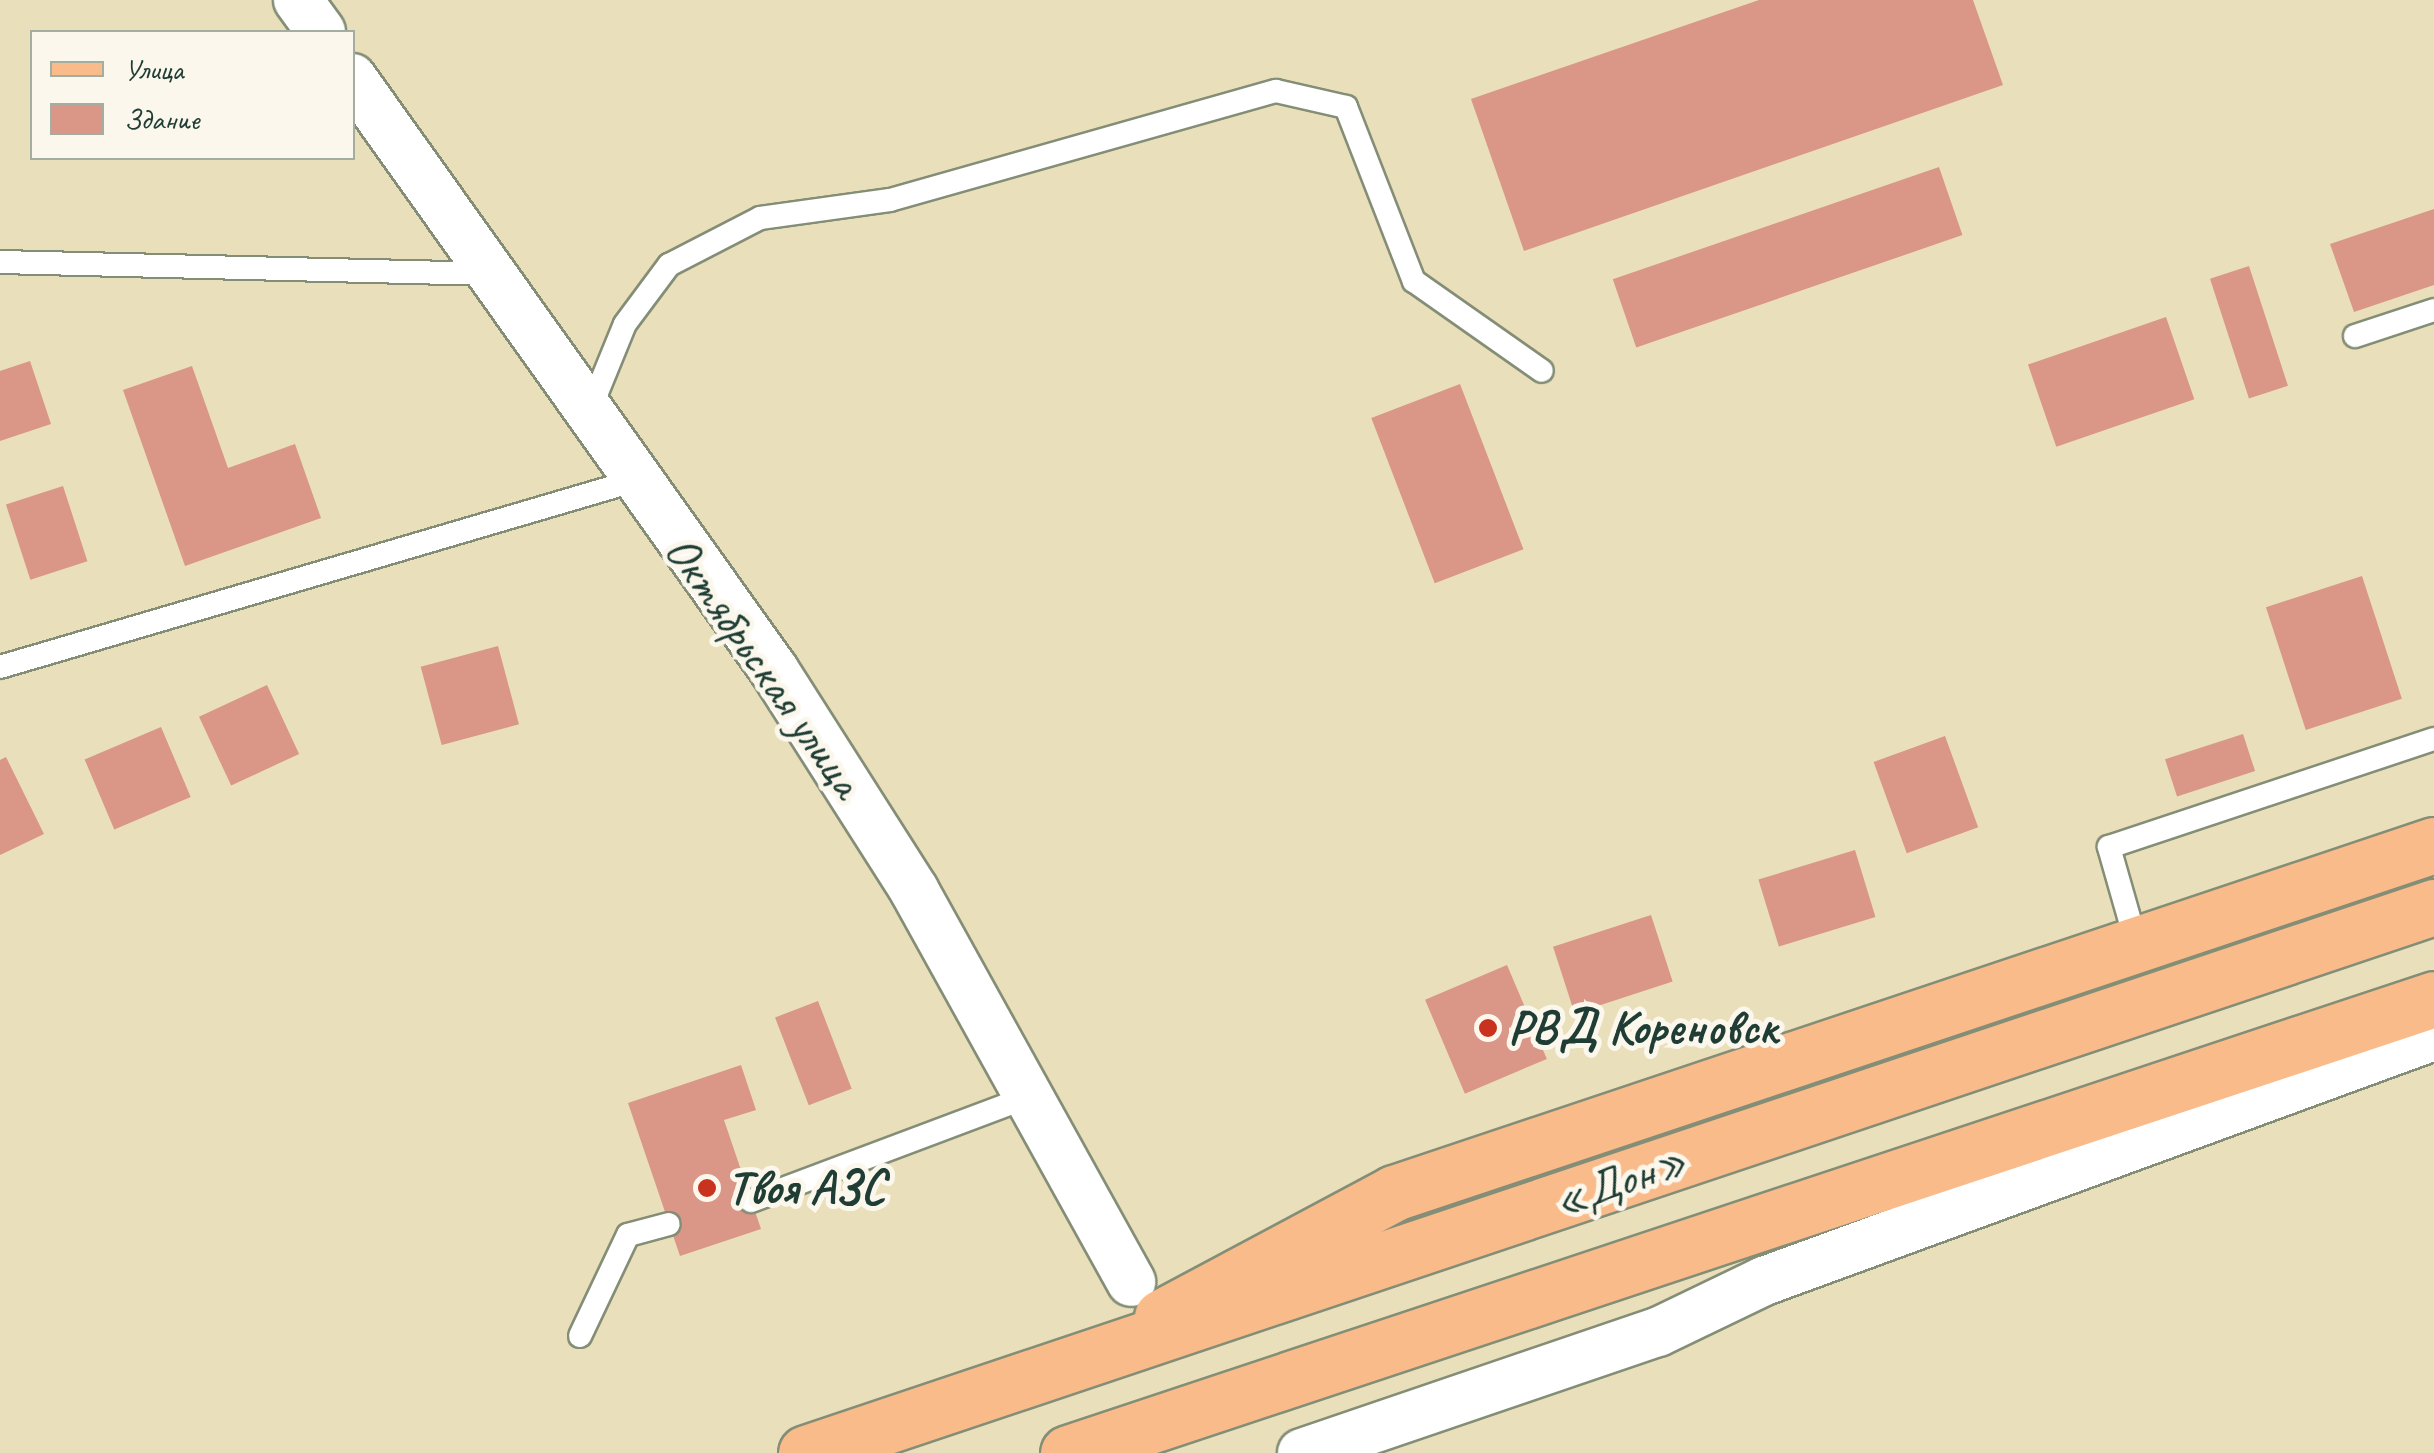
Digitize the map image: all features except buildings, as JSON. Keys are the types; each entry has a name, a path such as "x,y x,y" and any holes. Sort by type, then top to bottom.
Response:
{"main road":[{"path":"1071,1366 1394,1192 2434,845"},
{"name":"«Дон»","path":"806,1453 2434,908"},
{"name":"«Дон»","path":"1068,1453 2434,999"}],"street":[{"path":"298,0 319,30"},
{"name":"Октябрьская улица","path":"355,82 633,481 774,670 914,890 1131,1282"},
{"path":"1302,1453 1372,1439 1658,1332 1764,1282 2434,1036"}],"lane":[{"path":"588,416 625,324 669,266 760,218 890,200 1276,91 1346,107 1414,281 1542,370"},
{"path":"0,262 489,274"},
{"path":"2355,336 2434,310"},
{"path":"0,667 633,481"},
{"path":"2136,942 2110,847 2434,739"},
{"path":"752,1201 1028,1097"},
{"path":"580,1336 628,1235 669,1224"}],"place":[{"name":"РВД Кореновск","path":"1488,1028"},
{"name":"Твоя АЗС","path":"707,1188"}]}
